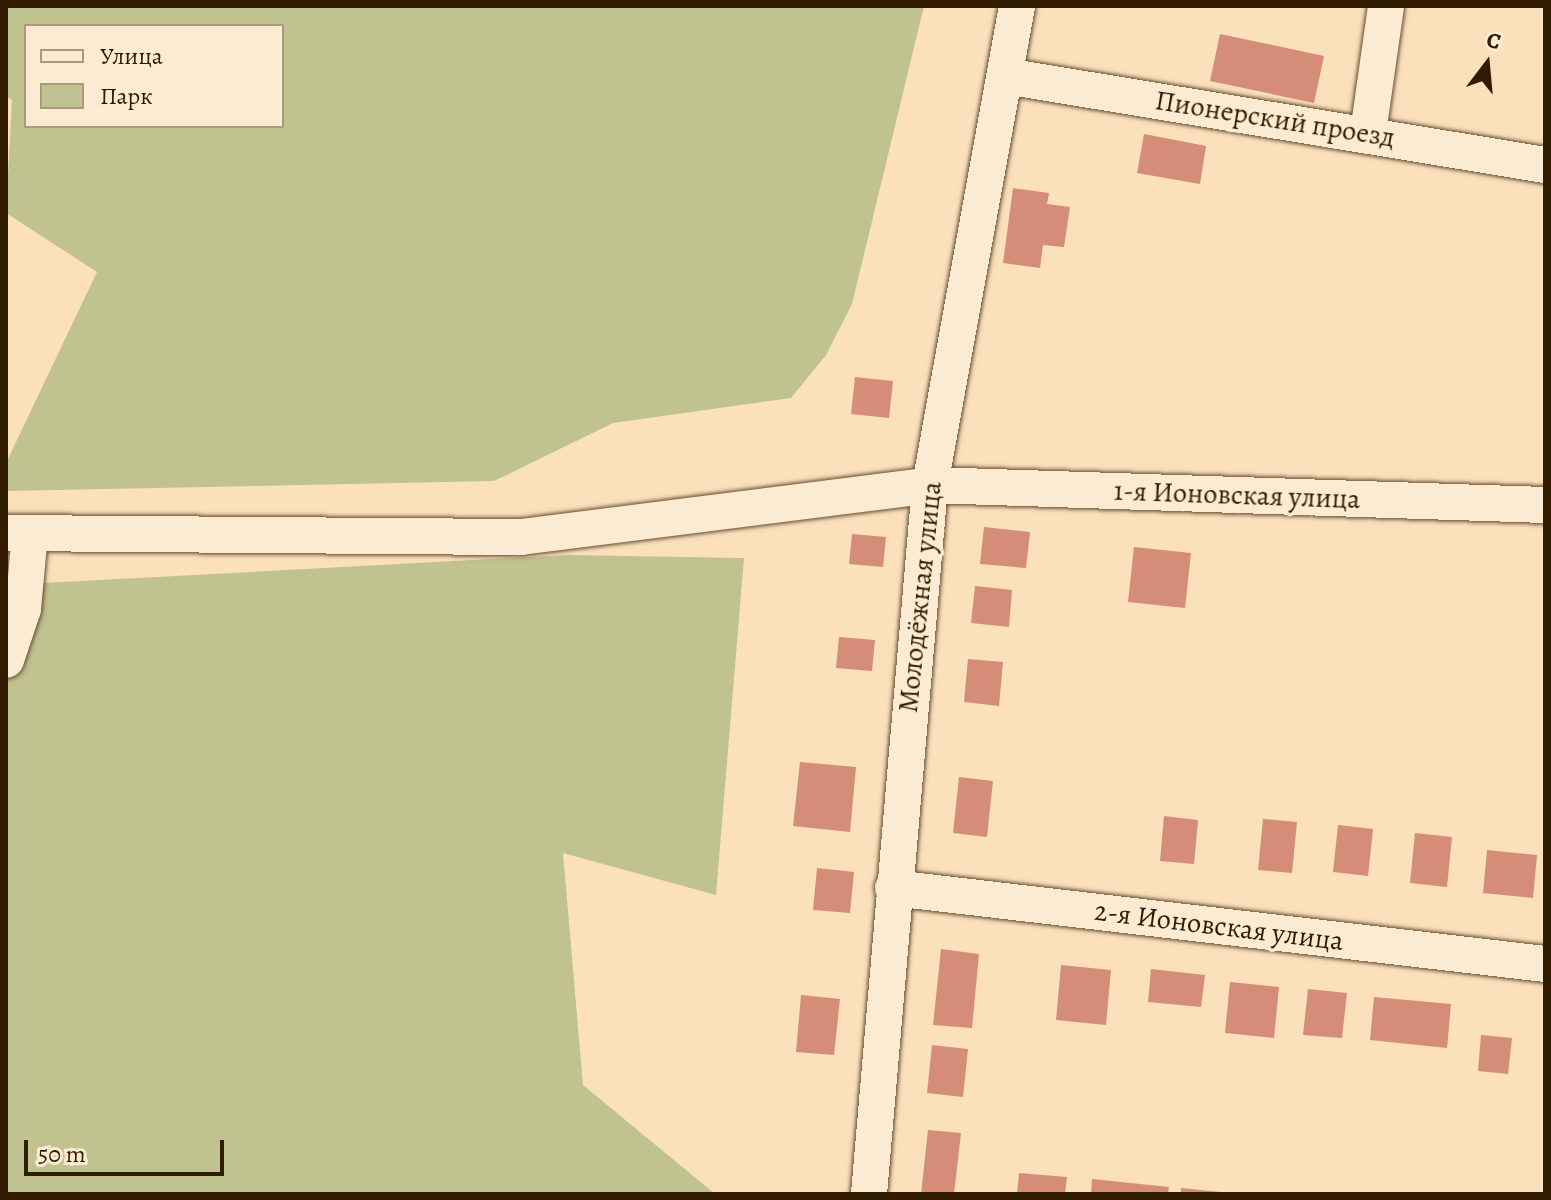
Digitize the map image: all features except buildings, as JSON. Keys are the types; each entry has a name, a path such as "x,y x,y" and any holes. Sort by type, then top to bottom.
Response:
{"street":[{"name":"Молодёжная улица","path":"869,1194 930,485 1017,6"},
{"path":"1368,133 1386,6"},
{"name":"Пионерский проезд","path":"1005,76 1368,133 1545,165"},
{"name":"1-я Ионовская улица","path":"18,533 521,537 930,485 1545,505"},
{"path":"6,660 23,609 18,533"},
{"name":"2-я Ионовская улица","path":"893,888 1545,964"}],"green space":[{"path":"6,6 924,6 852,304 826,355 791,398 613,423 494,481 6,491 6,463 97,272 6,213 12,100 6,96"},
{"path":"568,555 744,558 716,895 563,853 583,1085 715,1194 6,1194 6,585"}]}
